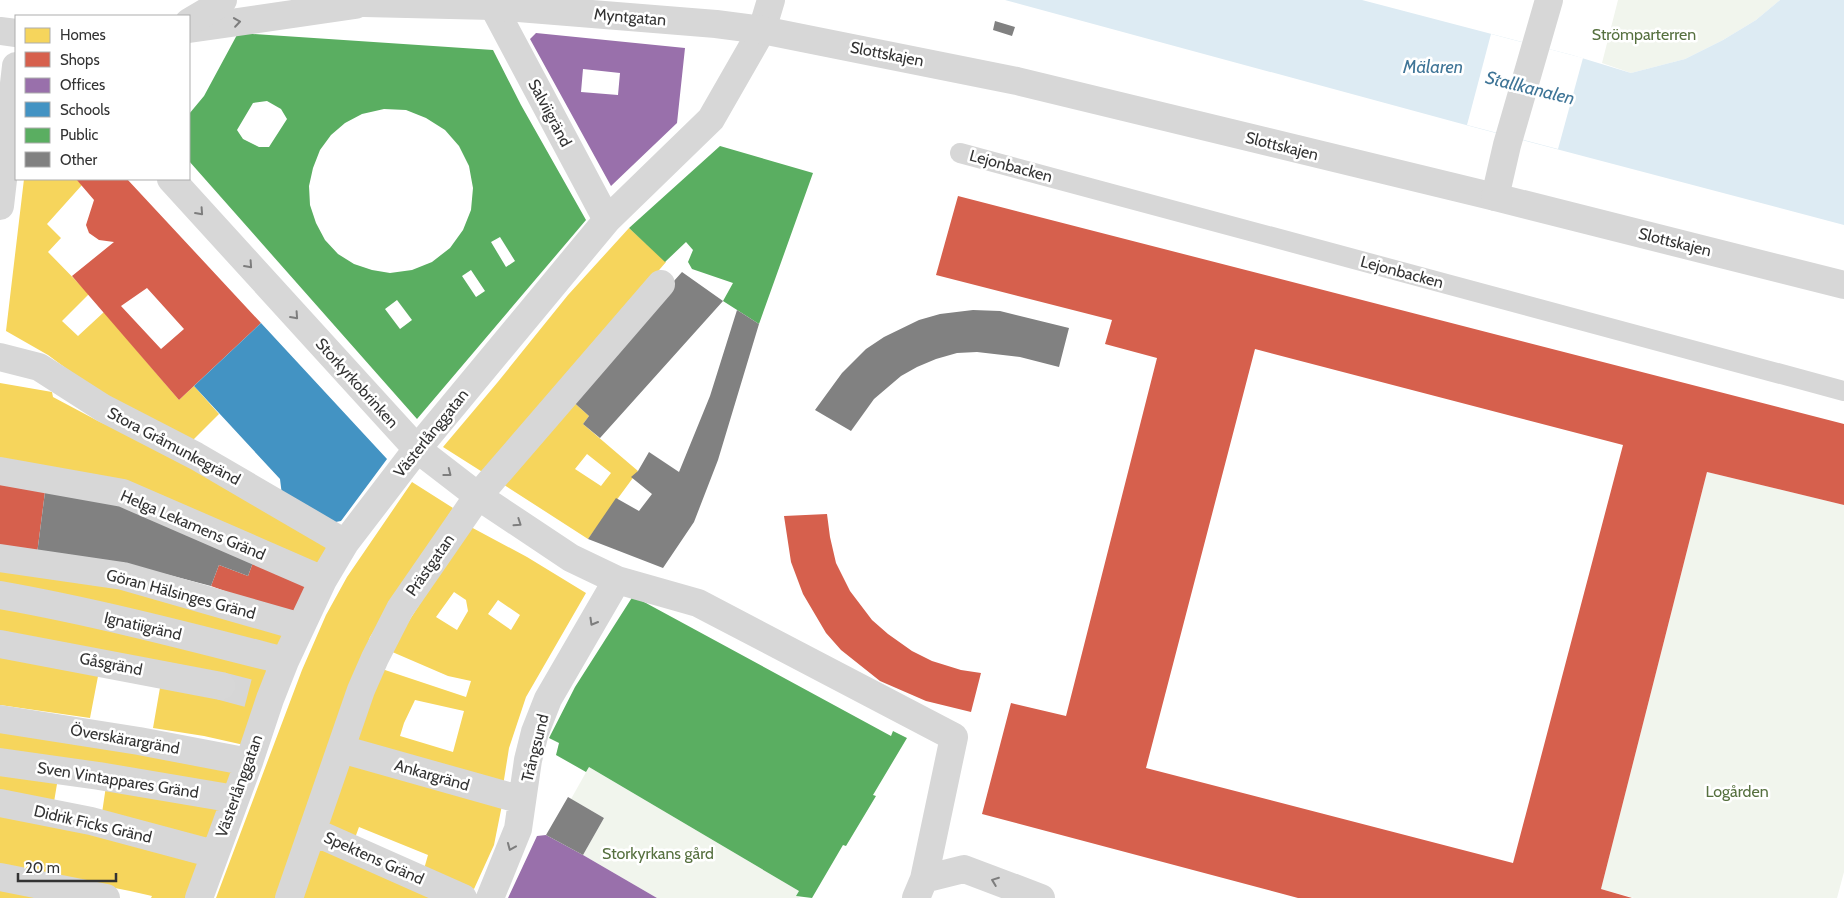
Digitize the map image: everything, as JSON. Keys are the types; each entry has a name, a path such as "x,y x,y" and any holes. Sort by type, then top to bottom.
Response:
{"street":[{"path":"190,21 223,0"},
{"name":"Myntgatan","path":"335,0 364,3 493,6 716,24"},
{"name":"Västerlånggatan","path":"199,898 250,762 267,698 324,580 345,543 417,449 607,220 712,119 762,30 771,0"},
{"path":"1495,197 1549,0"},
{"name":"Myntgatan","path":"190,29 364,3"},
{"name":"Salviigränd","path":"493,6 607,220"},
{"name":"Slottskajen","path":"716,24 762,30 1017,81 1495,197 1844,285"},
{"path":"0,30 15,32"},
{"path":"0,206 15,75"},
{"name":"Storkyrkobrinken","path":"172,180 417,449 478,496 571,558 617,580 698,603 954,737 920,889"},
{"name":"Prästgatan","path":"289,898 368,674 400,609 478,496 661,284"},
{"name":"Stora Gråmunkegränd","path":"0,357 39,367 103,408 196,456 345,543"},
{"name":"Helga Lekamens Gränd","path":"0,471 123,493 324,580"},
{"name":"Göran Hälsinges Gränd","path":"0,558 122,576 301,627"},
{"name":"Trångsund","path":"490,898 518,829 528,760 535,732 548,699 617,580"},
{"name":"Ignatiigränd","path":"0,595 143,625 285,661"},
{"name":"Gåsgränd","path":"0,644 222,686"},
{"name":"Överskärargränd","path":"0,719 139,741 250,762"},
{"name":"Ankargränd","path":"341,750 522,800"},
{"name":"Sven Vintappares Gränd","path":"0,762 235,799"},
{"name":"Didrik Ficks Gränd","path":"0,803 91,822 214,854"},
{"name":"Spektens Gränd","path":"312,831 463,898"},
{"path":"920,889 964,869 1041,898"},
{"path":"0,877 106,898"}],"lane":[{"name":"Lejonbacken","path":"960,152 1844,391"}],"green space":[{"name":"Strömparterren","path":"1618,0 1780,0 1756,20 1723,40 1685,59 1631,73 1602,63"},
{"name":"Logården","path":"1707,472 1844,505 1844,872 1837,898 1634,898 1601,889"},
{"name":"Storkyrkans gård","path":"589,767 799,891 797,896 800,898 657,898 583,855 604,818 571,799"}],"water":[{"path":"1005,0 1362,0 1572,55 1631,73 1685,59 1723,40 1756,20 1780,0 1844,0 1844,225 1477,128"}],"pier":[{"path":"1491,34 1583,58 1558,149 1467,125"}],"building: Homes":[{"path":"24,180 77,180 82,185 47,224 61,238 48,252 89,294 62,321 78,336 104,312 179,400 194,386 219,414 191,442 110,401 48,355 6,331"},
{"path":"629,228 666,262 484,473 443,447 568,295"},
{"path":"0,383 52,392 53,397 98,421 176,457 328,546 317,567 0,464"},
{"path":"569,398 589,416 583,424 638,471 588,539 498,481","holes":["587,454 611,473 601,486 575,469"]},
{"path":"412,482 453,508 370,637 277,898 216,898 302,670 326,615 347,577"},
{"path":"469,526 527,557 586,593 526,697 509,748 503,786 355,741 382,669 466,697 471,681 448,676 390,651","holes":["454,592 466,600 468,611 457,630 436,617","498,600 520,615 511,630 488,614","415,700 464,711 453,752 400,736"]},
{"path":"0,567 144,590 289,628 281,649 0,588"},
{"path":"0,606 275,664 244,745 204,736 153,728 161,682 0,633"},
{"path":"0,651 99,671 90,718 0,705"},
{"path":"0,725 238,762 229,786 0,752"},
{"path":"350,759 502,805 494,845 474,889 424,869 428,855 359,827 355,838 326,825"},
{"path":"0,768 58,778 53,808 0,799"},
{"path":"106,786 223,803 207,846 102,813"},
{"path":"0,815 203,857 190,898 151,898 152,896 130,891 0,865"},
{"path":"320,844 442,898 300,898"},
{"path":"0,887 58,898 0,898"}],"building: Shops":[{"path":"77,180 128,180 261,323 179,400 72,276 114,242 99,240 89,233 86,225 94,200","holes":["147,288 184,329 161,349 121,306"]},
{"path":"958,196 1844,424 1844,505 1707,472 1601,889 1632,898 1298,898 982,814 1011,703 1066,716 1157,358 1105,344 1112,320 936,275","holes":["1255,349 1623,445 1513,863 1146,768"]},
{"path":"0,484 45,492 37,554 0,548"},
{"path":"827,514 836,563 850,591 872,620 912,651 932,661 961,670 981,673 971,712 926,701 880,681 841,650 826,633 803,594 791,562 784,516"},
{"path":"255,557 311,582 295,617 211,586 219,565 248,576"}],"building: Offices":[{"path":"536,33 685,48 677,123 611,186 530,39","holes":["583,69 620,73 618,95 581,92"]},
{"path":"546,835 657,898 508,898 537,836"}],"building: Schools":[{"path":"261,323 387,459 341,521 330,523 282,495 280,479 194,386"}],"building: Public":[{"path":"238,33 493,50 521,105 586,220 417,419 190,162 190,113 204,96","holes":["267,101 281,109 287,119 269,147 259,147 243,139 237,130 253,103","384,109 406,110 426,118 445,130 459,146 469,166 473,188 471,210 463,230 450,248 432,262 412,270 390,273 354,264 338,254 325,240 316,223 310,205 309,186 320,150 331,135 345,123 362,114","500,237 515,261 506,267 491,242","471,270 485,291 476,297 462,276","397,300 412,320 400,329 385,309"]},
{"path":"720,146 813,173 759,324 723,301 733,283 692,269 688,262 693,250 686,242 665,262 629,228"},
{"path":"633,596 891,736 893,731 907,738 873,795 876,796 846,846 843,845 812,898 796,896 799,891 589,767 586,772 556,755 559,743 549,738 575,687"}],"building: Other":[{"path":"995,21 1015,27 1012,36 993,30"},
{"path":"682,272 723,301 600,438 583,424 589,416 569,398"},
{"path":"737,310 759,324 718,460 694,522 663,568 588,539 616,498 639,511 652,494 631,477 638,471 649,452 679,472 710,396"},
{"path":"973,310 1000,311 1069,328 1059,367 1020,357 977,352 957,353 936,359 901,376 874,399 851,431 815,410 842,373 866,349 884,337 919,320 940,314"},
{"path":"45,492 143,510 255,557 248,576 219,565 211,586 165,574 37,554"},
{"path":"568,797 604,818 583,855 546,835"}],"tunnel":[{"path":"221,686 263,697"}],"water label":[{"name":"Mälaren","path":"1433,67"},
{"name":"Stallkanalen","path":"1530,88"}]}
